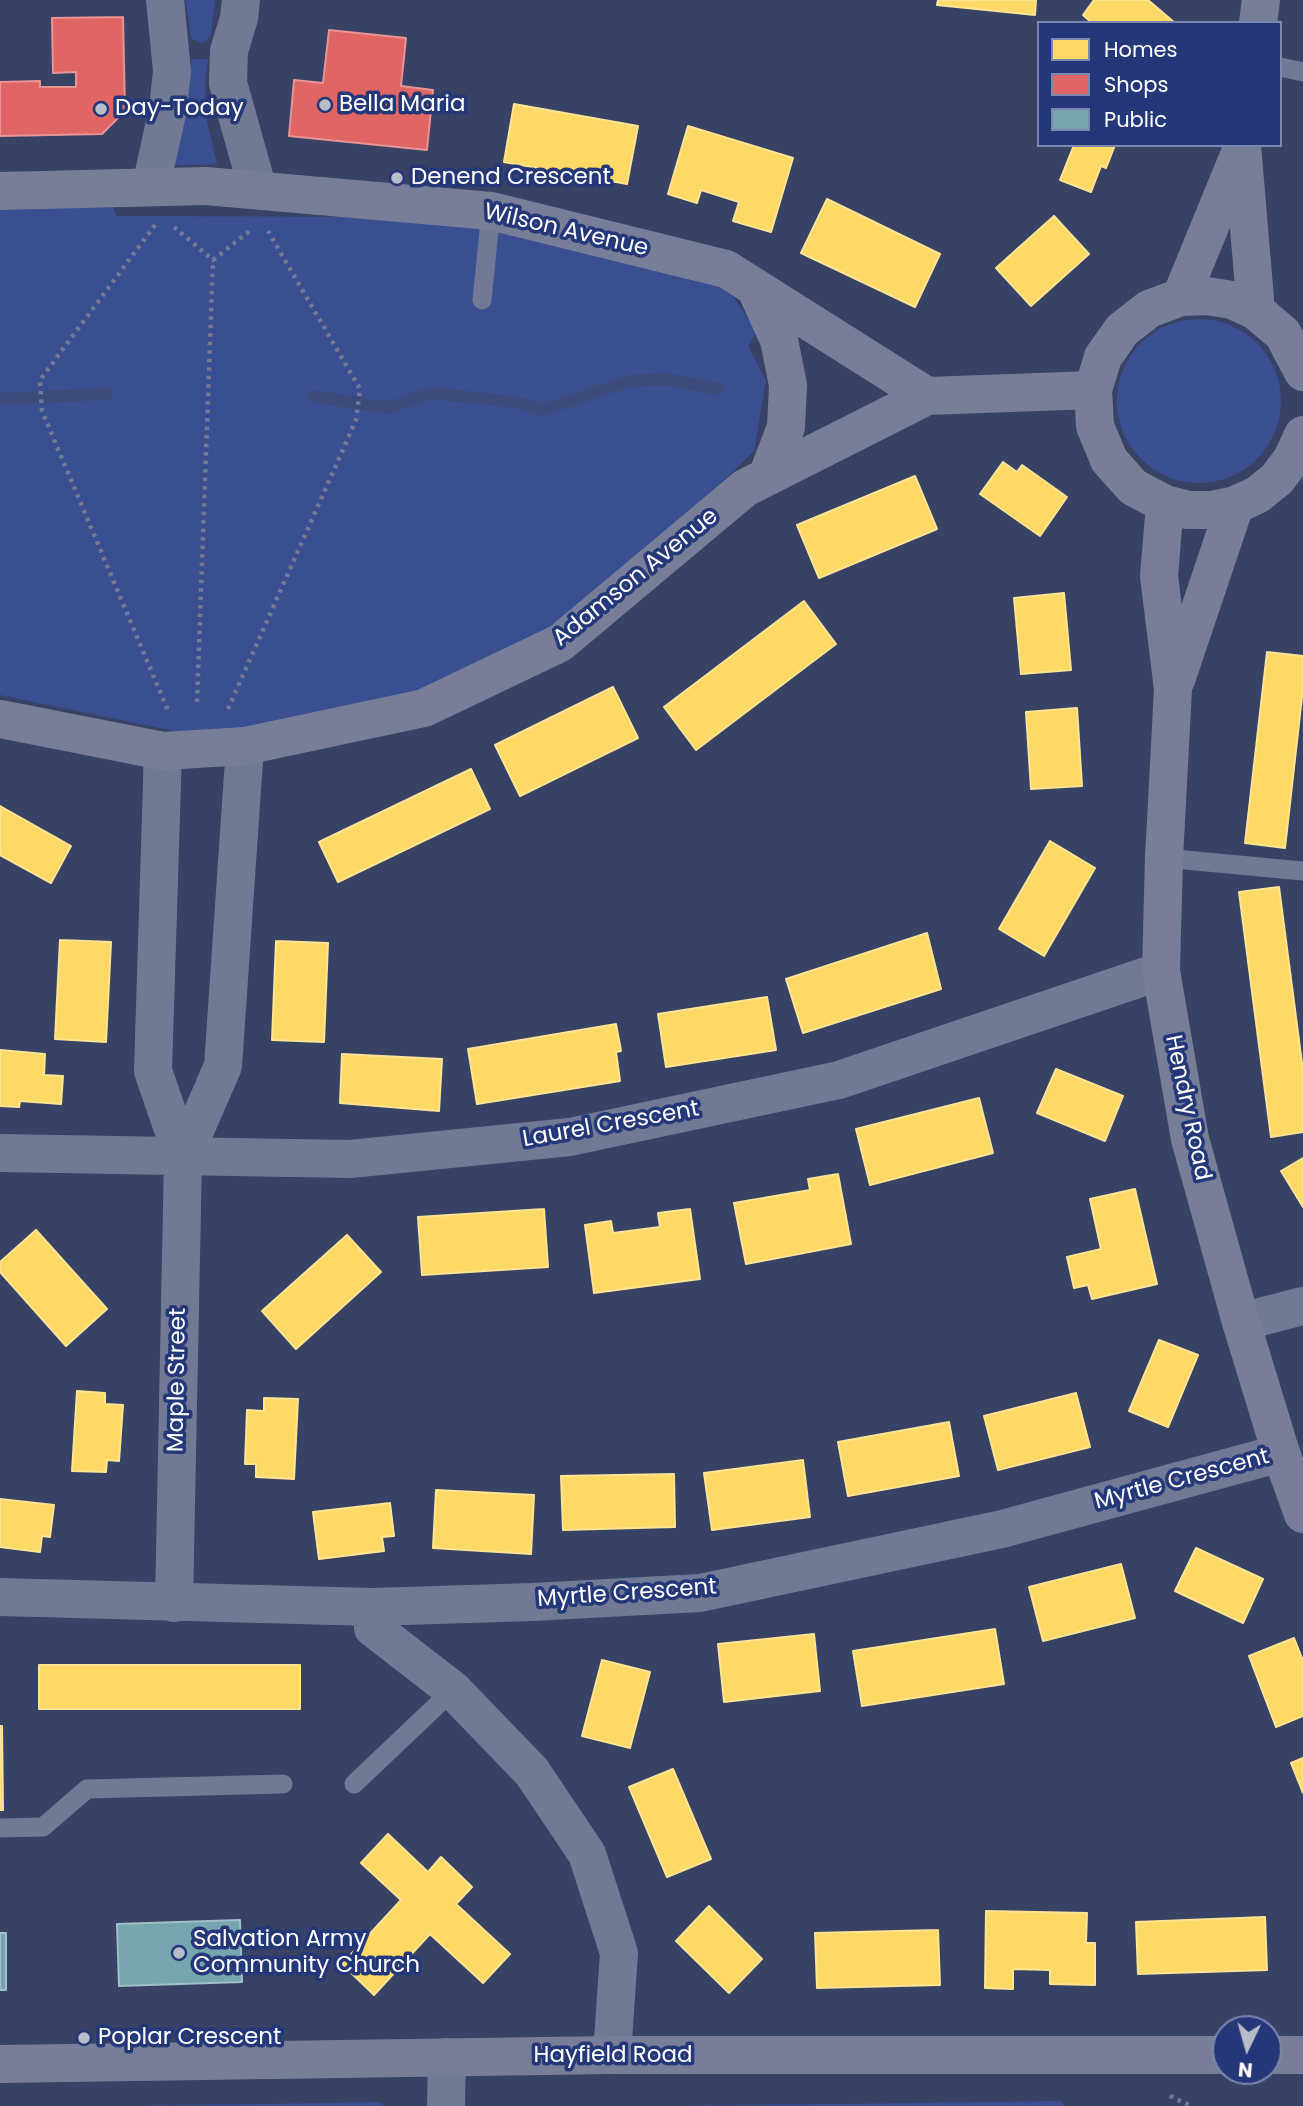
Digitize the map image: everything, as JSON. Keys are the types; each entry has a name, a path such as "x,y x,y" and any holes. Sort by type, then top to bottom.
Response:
{"street":[{"path":"157,200 172,71 165,0"},
{"path":"241,0 239,19 229,51 228,83 260,206"},
{"path":"1258,21 1261,0"},
{"path":"1181,297 1242,147"},
{"path":"1242,147 1256,311"},
{"name":"Wilson Avenue","path":"0,191 260,206 491,211 726,269 927,396"},
{"path":"755,288 779,340 788,385 786,427 767,477"},
{"path":"1300,451 1277,479 1257,495 1235,505 1212,510 1188,510 1165,504 1133,487 1109,460 1095,426 1093,390 1103,358 1122,330 1149,309 1181,297 1207,296 1232,300 1256,311 1283,334 1302,366"},
{"path":"927,396 1093,390"},
{"name":"Adamson Avenue","path":"0,719 245,746 424,708 560,643 745,488 927,396"},
{"name":"Hendry Road","path":"1165,504 1159,576 1173,689 1161,971 1190,1139 1241,1322 1281,1453 1303,1514"},
{"name":"Hendry Road","path":"1173,689 1235,505"},
{"name":"Maple Street","path":"169,738 152,1072 183,1158 174,1603"},
{"name":"Maple Street","path":"183,1158 223,1066 245,746"},
{"name":"Laurel Crescent","path":"0,1153 350,1159 570,1137 839,1080 1161,971"},
{"path":"1241,1322 1303,1306"},
{"name":"Myrtle Crescent","path":"0,1597 372,1607 700,1592 1002,1529 1281,1453"},
{"path":"372,1607 373,1628 453,1690 532,1772 587,1854 619,1954 612,2056"},
{"path":"1282,2055 1303,2054"},
{"name":"Hayfield Road","path":"0,2064 447,2057 1212,2055"},
{"path":"446,2106 447,2057"}],"lane":[{"path":"1282,67 1303,72"},
{"path":"482,300 491,211"},
{"path":"1164,858 1303,871"},
{"path":"354,1784 453,1690"},
{"path":"0,1828 43,1827 86,1789 283,1784"}],"path":[{"path":"157,200 40,380 42,411 169,738"},
{"path":"227,712 356,420 360,389 260,206"},
{"path":"197,702 213,260"}],"shaded area":[{"path":"186,0 215,0 211,36 202,44 191,38"},
{"path":"192,59 208,59 205,82 207,122 217,164 176,165"},
{"path":"0,204 113,207 116,216 383,217 527,235 687,272 731,294 757,331 748,346 766,380 754,451 629,572 529,645 392,703 198,736 0,695"},
{"path":"1199,319 1230,325 1257,343 1275,370 1281,401 1275,432 1257,459 1230,477 1199,483 1168,477 1141,459 1123,432 1117,401 1123,370 1141,343 1168,325"},
{"path":"1061,2101 1064,2106 683,2106"},
{"path":"380,2102 384,2106 139,2106"}],"building: Homes":[{"path":"938,0 1036,0 1035,15 937,5"},
{"path":"1094,0 1148,0 1173,21 1090,21 1083,15"},
{"path":"514,104 638,126 627,184 504,162"},
{"path":"688,126 793,158 771,232 733,221 739,202 701,190 697,203 668,194"},
{"path":"1073,147 1114,147 1106,168 1101,166 1091,192 1060,180"},
{"path":"827,199 940,254 915,307 801,253"},
{"path":"1054,216 1089,254 1031,306 996,268"},
{"path":"1003,462 1017,472 1022,465 1067,497 1040,536 980,494"},
{"path":"915,476 937,529 819,578 797,525"},
{"path":"1064,593 1071,670 1021,674 1014,598"},
{"path":"804,601 836,644 696,750 664,707"},
{"path":"1267,652 1303,656 1303,688 1285,848 1245,843"},
{"path":"613,687 638,738 520,796 495,745"},
{"path":"1077,708 1082,786 1031,789 1026,712"},
{"path":"471,769 490,809 338,882 319,842"},
{"path":"0,806 71,846 51,883 0,855"},
{"path":"1050,841 1095,868 1044,956 999,929"},
{"path":"1279,887 1303,1071 1303,1132 1271,1137 1239,892"},
{"path":"927,933 941,989 803,1033 786,979"},
{"path":"60,940 111,942 106,1042 55,1039"},
{"path":"276,941 328,943 324,1042 272,1040"},
{"path":"767,997 776,1050 666,1067 658,1014"},
{"path":"616,1024 621,1051 616,1052 620,1081 477,1104 468,1049"},
{"path":"0,1050 45,1054 44,1075 63,1076 61,1104 20,1101 19,1107 0,1106"},
{"path":"342,1054 442,1059 439,1111 340,1103"},
{"path":"1056,1069 1123,1096 1105,1141 1037,1113"},
{"path":"979,1098 993,1153 870,1185 856,1129"},
{"path":"1303,1158 1303,1207 1281,1171"},
{"path":"838,1174 851,1244 746,1264 734,1203 810,1190 808,1179"},
{"path":"1135,1189 1157,1284 1092,1299 1088,1285 1074,1288 1067,1257 1101,1249 1090,1199"},
{"path":"544,1209 548,1267 422,1275 418,1217"},
{"path":"690,1209 700,1279 594,1293 585,1225 611,1221 613,1233 660,1227 658,1213"},
{"path":"36,1230 107,1309 66,1346 0,1272 0,1262"},
{"path":"347,1235 381,1272 296,1349 262,1311"},
{"path":"1159,1340 1198,1355 1168,1427 1129,1411"},
{"path":"77,1391 105,1393 105,1404 123,1405 119,1461 107,1460 106,1472 72,1471"},
{"path":"1076,1393 1090,1447 998,1470 984,1416"},
{"path":"264,1398 298,1399 294,1479 256,1477 256,1464 245,1464 247,1410 264,1411"},
{"path":"949,1422 959,1476 848,1496 838,1442"},
{"path":"803,1460 810,1517 712,1530 704,1473"},
{"path":"674,1474 675,1527 563,1530 561,1476"},
{"path":"436,1490 534,1495 531,1554 433,1548"},
{"path":"0,1499 54,1505 50,1537 42,1536 40,1552 0,1547"},
{"path":"390,1503 394,1536 382,1537 384,1551 319,1559 313,1512"},
{"path":"1196,1548 1263,1579 1243,1623 1175,1591"},
{"path":"1121,1564 1135,1618 1043,1641 1029,1587"},
{"path":"995,1629 1004,1684 862,1706 853,1651"},
{"path":"814,1634 820,1691 724,1702 718,1644"},
{"path":"1294,1638 1303,1661 1303,1716 1276,1727 1249,1656"},
{"path":"602,1660 650,1672 630,1748 582,1736"},
{"path":"39,1665 300,1665 300,1709 39,1709"},
{"path":"2,1726 3,1810 0,1810"},
{"path":"1303,1758 1303,1793 1291,1763"},
{"path":"673,1769 711,1859 667,1877 629,1787"},
{"path":"388,1834 428,1872 441,1857 472,1887 456,1904 510,1954 483,1983 430,1934 374,1995 342,1964 401,1900 361,1863"},
{"path":"709,1906 762,1959 729,1993 676,1941"},
{"path":"986,1911 1087,1913 1086,1943 1095,1943 1095,1985 1050,1984 1050,1970 1013,1969 1013,1989 985,1988"},
{"path":"1265,1917 1267,1970 1138,1974 1136,1922"},
{"path":"938,1930 940,1985 817,1988 815,1933"}],"building: Shops":[{"path":"123,17 125,111 102,134 0,136 0,82 40,81 40,87 76,87 76,72 53,73 52,18"},
{"path":"329,30 406,38 401,86 433,90 427,150 289,136 294,80 323,83"}],"building: Public":[{"name":"Salvation Army Community Church","path":"240,1920 242,1982 119,1986 117,1924"},
{"path":"0,1933 6,1933 6,1990 0,1990"}],"waterway":[{"path":"313,396 388,408 431,393 515,402 543,410 629,381 668,379 718,389"},
{"path":"0,399 107,394"}],"place":[{"name":"Bella Maria","path":"325,105"},
{"name":"Day-Today","path":"101,109"},
{"name":"Denend Crescent","path":"397,178"},
{"name":"Salvation Army Community Church","path":"179,1953"},
{"name":"Poplar Crescent","path":"84,2038"}]}
